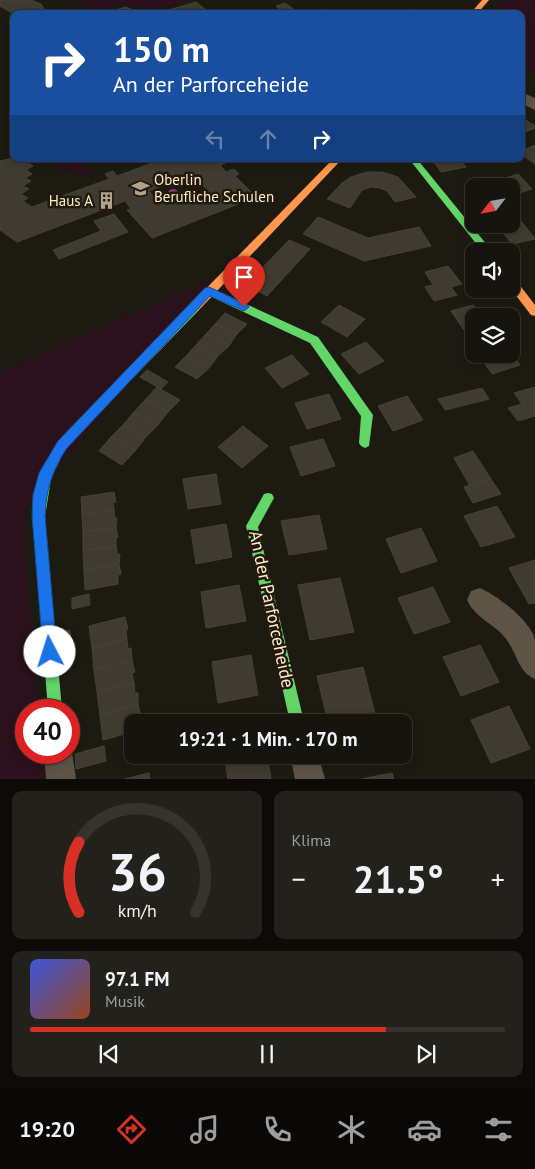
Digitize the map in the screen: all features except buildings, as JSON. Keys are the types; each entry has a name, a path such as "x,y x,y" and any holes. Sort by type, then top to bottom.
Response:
{"street":[{"path":"477,10 486,0"},
{"path":"54,699 38,516 39,495 46,473 62,444 335,162"},
{"path":"415,162 481,243"},
{"path":"209,291 314,340 367,415 365,442"},
{"path":"520,293 535,312"},
{"name":"An der Parforceheide","path":"268,498 252,526 295,714"},
{"path":"480,600 515,629 535,666"},
{"path":"59,764 61,779"},
{"path":"306,764 310,779"}],"shaded area":[{"path":"78,0 188,0 157,10 144,10 124,4 104,10 86,9"},
{"path":"504,0 535,0 535,70 525,73 525,10 495,10"},
{"path":"51,162 72,162 90,172 86,174 74,173"},
{"path":"210,280 25,508 24,539 37,699 15,699 15,764 42,764 43,779 0,779 0,372"}],"traffic: fast":[{"path":"415,162 481,243"},
{"path":"209,291 314,340 367,415 365,443"},
{"path":"54,699 39,517 45,479 62,444 194,308"},
{"path":"268,498 252,526 295,714"}],"traffic: slow":[{"path":"477,10 486,0"},
{"path":"194,308 335,162"},
{"path":"520,293 535,312"}],"place":[{"name":"Oberlin Berufliche Schulen","path":"140,188"},
{"name":"Haus A","path":"107,200"}],"route":[{"path":"50,652 38,516 39,495 53,458 62,444 209,291 244,307"}]}
